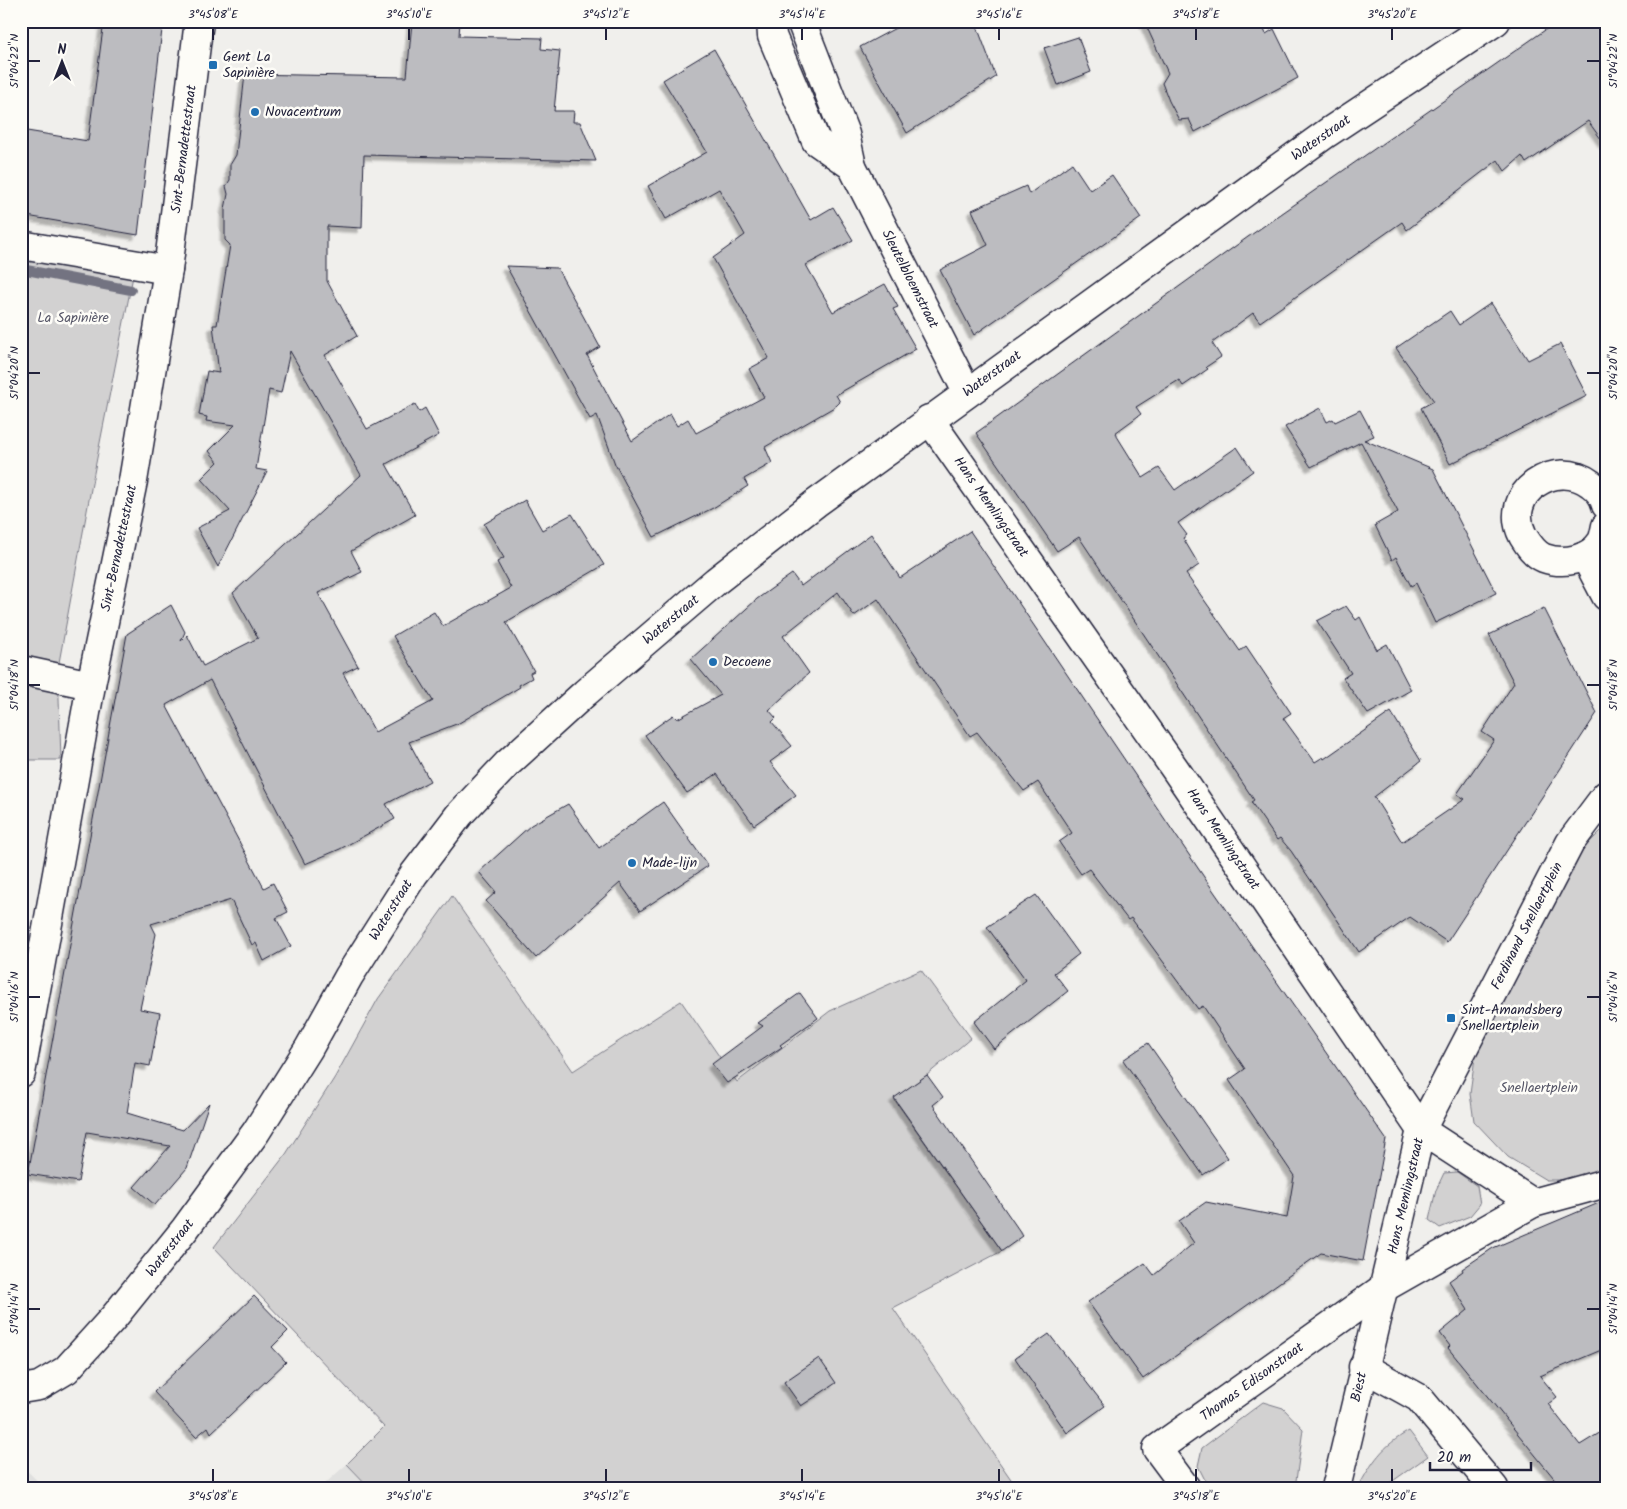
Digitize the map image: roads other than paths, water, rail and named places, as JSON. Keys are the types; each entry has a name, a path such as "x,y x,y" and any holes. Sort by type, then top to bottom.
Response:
{"street":[{"name":"Sint-Bernadettestraat","path":"21,1073 91,684 133,481 168,270 199,21"},
{"name":"Sleutelbloemstraat","path":"771,21 772,36 816,141 852,166"},
{"name":"Sleutelbloemstraat","path":"801,21 845,134 852,166 967,392"},
{"name":"Waterstraat","path":"21,1390 39,1386 66,1370 114,1317 186,1229 256,1132 309,1048 349,976 414,874 459,815 507,764 578,699 716,581 816,503 1327,132 1496,21"},
{"path":"21,245 168,270"},
{"name":"Hans Memlingstraat","path":"930,420 1175,769 1421,1130 1385,1286"},
{"path":"1606,505 1596,487 1584,478 1566,473 1549,475 1533,485 1524,497 1519,510 1520,528 1530,548 1543,558 1572,562 1585,556 1602,541 1606,526"},
{"path":"1585,556 1606,596"},
{"path":"21,670 91,684"},
{"name":"Ferdinand Snellaertplein","path":"1421,1130 1570,843 1606,796"},
{"path":"1421,1130 1533,1203"},
{"path":"1385,1286 1533,1203 1606,1183"},
{"name":"Biest","path":"1336,1488 1363,1367 1385,1286"},
{"name":"Thomas Edisonstraat","path":"1186,1488 1157,1449 1385,1286"},
{"path":"1363,1367 1419,1398 1494,1488"}],"waterway":[{"path":"21,269 131,290"}],"place":[{"name":"Gent La Sapinière","path":"213,65"},
{"name":"Novacentrum","path":"255,112"},
{"name":"Decoene","path":"713,662"},
{"name":"Made-lijn","path":"632,863"},
{"name":"Sint-Amandsberg Snellaertplein","path":"1451,1018"}],"park label":[{"name":"La Sapinière","path":"73,318"},
{"name":"Snellaertplein","path":"1539,1088"}]}
